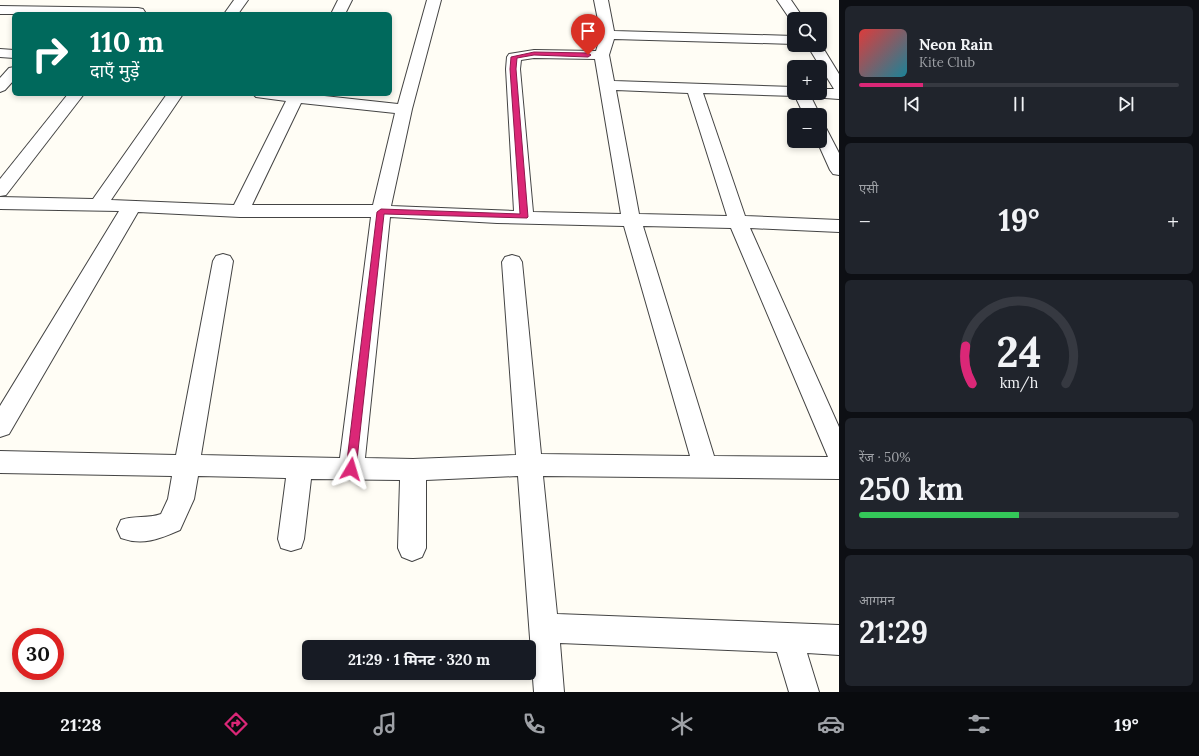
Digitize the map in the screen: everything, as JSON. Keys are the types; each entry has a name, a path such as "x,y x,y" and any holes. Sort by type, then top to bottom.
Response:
{"street":[{"path":"138,12 147,0"},
{"path":"232,12 241,0"},
{"path":"339,12 345,0"},
{"path":"351,469 381,212 404,108 434,0"},
{"path":"601,0 608,35 602,55 631,219 705,466"},
{"path":"784,0 792,12"},
{"path":"0,10 91,12"},
{"path":"608,35 787,40"},
{"path":"818,52 839,86"},
{"path":"0,53 12,54"},
{"path":"524,217 513,69 514,57 534,54 602,55"},
{"path":"0,87 12,73"},
{"path":"607,84 787,92"},
{"path":"694,88 738,222 839,455"},
{"path":"827,94 839,94"},
{"path":"0,191 74,96"},
{"path":"98,204 174,96"},
{"path":"240,211 296,96 404,108"},
{"path":"827,145 839,170"},
{"path":"0,203 98,204 240,211 381,212 839,226"},
{"path":"0,426 132,206"},
{"path":"130,529 153,529 171,522 181,500 224,262"},
{"path":"512,262 550,692"},
{"path":"0,462 413,470 530,465 839,468"},
{"path":"291,539 300,468"},
{"path":"412,548 413,470"},
{"path":"544,628 839,640"},
{"path":"787,638 804,692"}],"route":[{"path":"351,469 381,212 524,217 513,69 514,57 534,54 588,55"}]}
